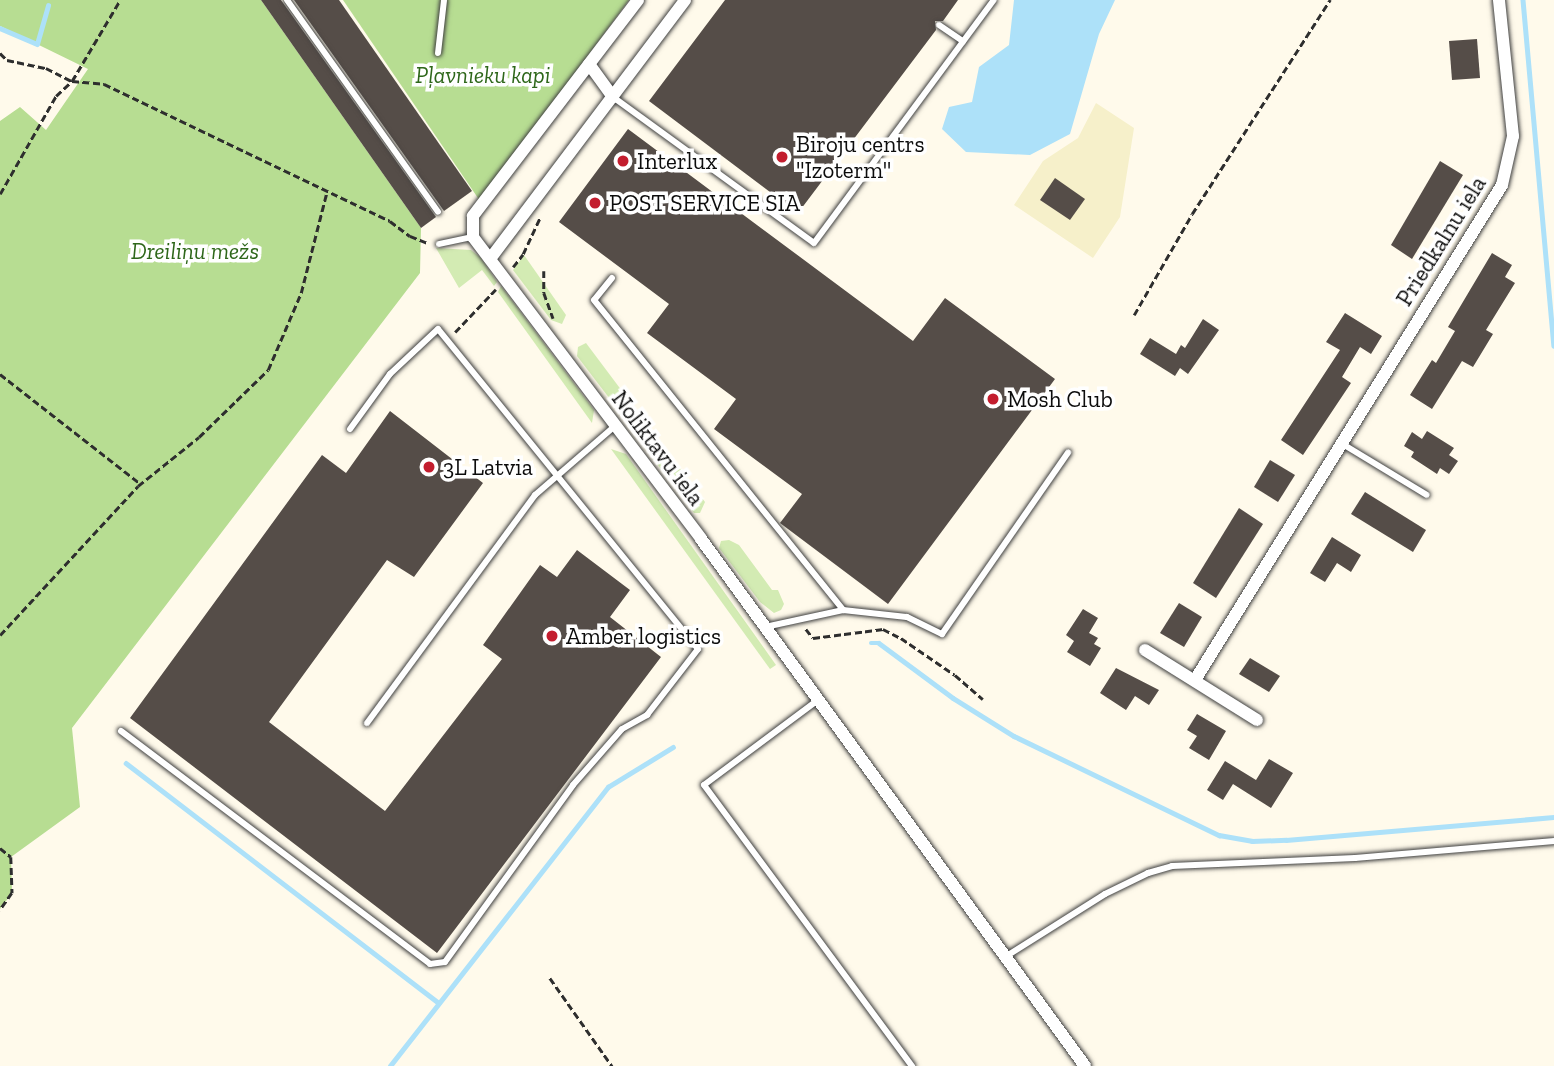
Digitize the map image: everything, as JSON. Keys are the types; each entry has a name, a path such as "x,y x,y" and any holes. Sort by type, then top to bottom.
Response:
{"street":[{"path":"473,237 474,216 638,0"},
{"path":"490,259 685,0"},
{"name":"Priedkalnu iela","path":"1195,680 1436,288 1490,209 1502,185 1513,136 1499,0"},
{"path":"589,64 613,97"},
{"name":"Noliktavu iela","path":"473,237 765,627 1085,1066"},
{"path":"1144,650 1257,720"}],"lane":[{"path":"287,0 438,212"},
{"path":"438,53 444,0"},
{"path":"613,97 814,243 995,0"},
{"path":"939,25 963,41"},
{"path":"439,244 473,237"},
{"path":"612,278 593,300 843,610"},
{"path":"121,731 430,964 445,962 573,785 622,729 647,715 698,649 438,329 390,374 350,429"},
{"path":"367,723 535,495 557,473 615,426"},
{"path":"1340,443 1427,495"},
{"path":"765,627 809,620 843,610 907,617 942,634 1068,453"},
{"path":"818,700 704,785 912,1066"},
{"path":"1005,957 1105,894 1148,873 1172,866 1355,858 1554,841"}],"path":[{"path":"0,194 56,96 72,81 120,0"},
{"path":"1134,315 1192,214 1329,0"},
{"path":"0,53 8,60 46,68 72,81 104,84 390,221 424,243 439,244"},
{"path":"0,635 141,484 199,437 268,370 301,293 327,191"},
{"path":"446,340 476,313 523,254 540,218"},
{"path":"544,271 544,293 555,324 550,338"},
{"path":"0,374 141,484"},
{"path":"799,621 813,638 883,629 901,638 955,675 983,699"},
{"path":"0,848 11,857 12,893 0,910"},
{"path":"550,978 612,1066"}],"shaded area":[{"path":"1096,103 1134,128 1120,217 1093,258 1014,205 1043,161 1078,138"}],"green space":[{"name":"Dreiliņu mežs","path":"0,0 261,0 421,228 420,273 72,728 80,807 11,857 12,893 0,909 0,121 20,107 46,130 88,69 0,26"},
{"name":"Pļavnieku kapi","path":"343,0 629,0 480,201"},
{"path":"436,248 471,250 481,258 497,282 494,286 482,270 459,288"},
{"path":"524,255 566,315 562,324 551,320 513,270"},
{"path":"501,286 594,410 592,423 498,292"},
{"path":"586,343 637,411 635,416 623,416 577,356 578,347"},
{"path":"652,431 705,502 700,513 694,513 640,441 641,435"},
{"path":"611,449 626,454 776,665 770,669"},
{"path":"729,540 739,545 772,590 778,590 784,604 781,610 774,613 760,602 719,548 721,541"}],"water":[{"path":"1014,0 1115,0 1099,34 1070,134 1030,155 966,152 942,129 949,107 972,102 979,67 1009,45"}],"building":[{"path":"261,0 281,0 436,217 421,228"},
{"path":"294,0 339,0 472,191 444,211"},
{"name":"Biroju centrs \"Izoterm\"","path":"725,0 958,0 943,21 935,21 936,30 798,213 649,101"},
{"path":"1477,39 1480,78 1452,80 1449,41"},
{"path":"628,129 913,341 945,298 1055,379 888,604 780,523 802,494 714,429 736,399 647,333 669,304 559,222"},
{"path":"1440,161 1463,175 1412,259 1391,245"},
{"path":"1055,178 1085,199 1070,220 1040,200"},
{"path":"1492,253 1512,265 1505,277 1515,283 1486,330 1493,334 1473,367 1462,361 1432,409 1410,395 1432,360 1436,363 1455,331 1448,327"},
{"path":"1345,313 1382,336 1371,354 1360,347 1342,377 1351,383 1303,455 1281,440 1340,350 1326,342"},
{"path":"1203,319 1219,330 1188,374 1180,368 1175,376 1140,354 1150,338 1176,354 1181,345 1185,348"},
{"path":"390,411 483,483 414,577 387,560 269,722 385,811 502,659 483,645 540,565 557,577 577,550 630,590 610,617 661,657 437,953 130,718 322,455 346,473"},
{"path":"1427,431 1454,448 1449,455 1458,461 1449,474 1440,468 1437,474 1411,457 1414,452 1404,446 1412,432 1422,439"},
{"path":"1270,460 1295,475 1278,502 1254,487"},
{"path":"1365,492 1426,530 1413,552 1351,514"},
{"path":"1239,508 1263,524 1216,598 1193,583"},
{"path":"1332,537 1361,555 1351,572 1337,563 1325,582 1310,573"},
{"path":"1179,603 1202,617 1184,647 1160,633"},
{"path":"1083,609 1098,618 1089,633 1098,638 1094,644 1101,648 1090,666 1067,652 1074,641 1066,635"},
{"path":"1250,658 1280,676 1269,692 1239,674"},
{"path":"1116,668 1159,690 1149,705 1135,696 1126,710 1100,693"},
{"path":"1197,714 1226,731 1209,760 1189,748 1197,736 1187,730"},
{"path":"1269,759 1293,773 1271,808 1233,784 1223,800 1207,790 1225,761 1256,780"}],"waterway":[{"path":"1523,0 1554,346"},
{"path":"0,28 37,44 48,6"},
{"path":"871,643 879,643 953,698 1014,736 1219,835 1252,841 1286,840 1554,817"},
{"path":"390,1066 608,787 673,747"},
{"path":"126,763 439,1003"}],"place":[{"name":"Biroju centrs \"Izoterm\"","path":"782,157"},
{"name":"Interlux","path":"623,161"},
{"name":"POST SERVICE SIA","path":"595,203"},
{"name":"Mosh Club","path":"993,399"},
{"name":"3L Latvia","path":"429,467"},
{"name":"Amber logistics","path":"552,636"}]}
